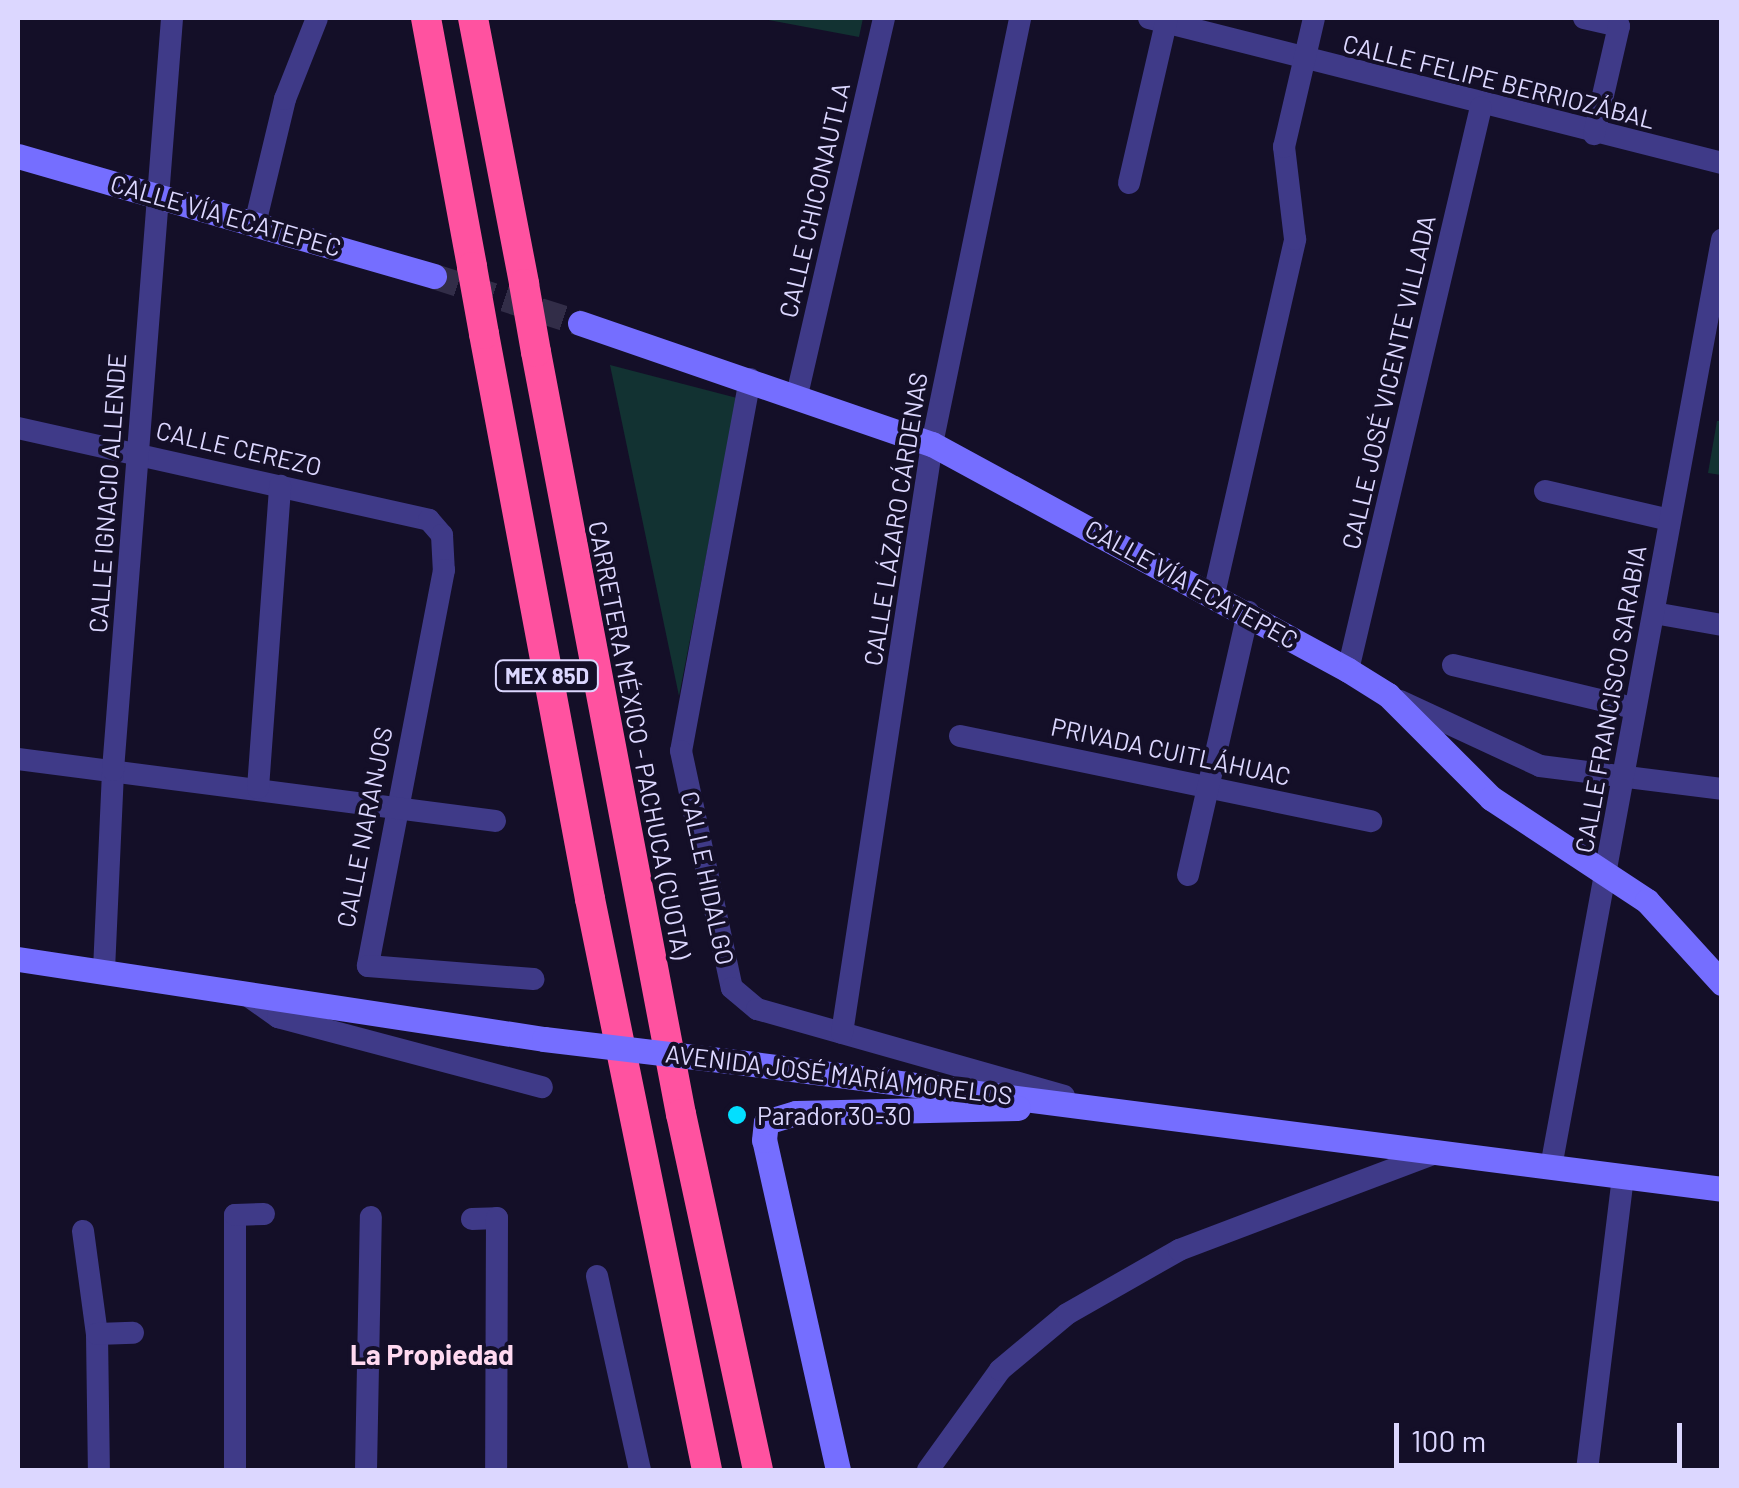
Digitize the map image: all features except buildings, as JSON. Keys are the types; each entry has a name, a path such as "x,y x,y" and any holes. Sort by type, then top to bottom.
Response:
{"highway":[{"name":"MEX 85D","path":"426,18 590,899 707,1470"},
{"name":"CARRETERA MÉXICO - PACHUCA (CUOTA)","path":"473,18 681,1114 758,1470"}],"main road":[{"name":"CALLE VÍA ECATEPEC","path":"18,156 434,276"},
{"name":"CALLE VÍA ECATEPEC","path":"580,323 932,444 1248,612 1388,695 1491,798 1606,870 1647,901 1722,982"},
{"name":"AVENIDA JOSÉ MARÍA MORELOS","path":"18,960 544,1039 1447,1149 1722,1189"},
{"path":"838,1470 764,1140 766,1122 796,1113 1094,1106"}],"street":[{"name":"CALLE IGNACIO ALLENDE","path":"104,970 113,770 169,18"},
{"path":"255,224 285,99 316,18"},
{"name":"CALLE CHICONAUTLA","path":"797,395 884,18"},
{"name":"CALLE LÁZARO CÁRDENAS","path":"842,1032 932,444 1020,18"},
{"path":"1214,594 1296,239 1284,147 1314,18"},
{"path":"1584,18 1619,26 1594,134"},
{"path":"1129,183 1161,19"},
{"name":"CALLE FELIPE BERRIOZÁBAL","path":"1161,19 1304,62 1722,163"},
{"name":"CALLE JOSÉ VICENTE VILLADA","path":"1348,670 1481,106"},
{"name":"CALLE FRANCISCO SARABIA","path":"1551,1167 1722,240"},
{"name":"CALLE HIDALGO","path":"750,379 681,751 732,988 757,1008 1094,1106"},
{"name":"CALLE CEREZO","path":"18,428 429,520 442,534"},
{"path":"258,788 280,486"},
{"path":"1545,491 1670,520"},
{"name":"CALLE NARANJOS","path":"442,534 444,570 394,808 368,966 533,979"},
{"path":"1188,874 1204,786 1248,612"},
{"path":"1654,613 1722,625"},
{"path":"1453,665 1634,708"},
{"path":"1388,695 1512,756 1620,779 1722,788"},
{"name":"PRIVADA CUITLÁHUAC","path":"960,736 1370,822"},
{"path":"18,759 495,822"},
{"path":"244,992 278,1018 542,1087"},
{"path":"928,1470 1000,1370 1067,1314 1179,1250 1447,1149"},
{"path":"1587,1470 1623,1176"},
{"path":"236,1470 234,1214 264,1214"},
{"path":"366,1470 371,1217"},
{"path":"472,1219 497,1218 496,1470"},
{"path":"83,1232 96,1334 99,1470"},
{"path":"597,1276 640,1470"},
{"path":"96,1334 133,1333"}],"green space":[{"path":"758,18 863,18 859,37"},
{"path":"610,365 737,398 679,696"},
{"path":"1717,421 1721,421 1721,475 1708,473"}],"tunnel":[{"path":"434,276 580,323"}],"place":[{"name":"Parador 30-30","path":"737,1115"}],"district":[{"name":"La Propiedad","path":"432,1354"}]}
